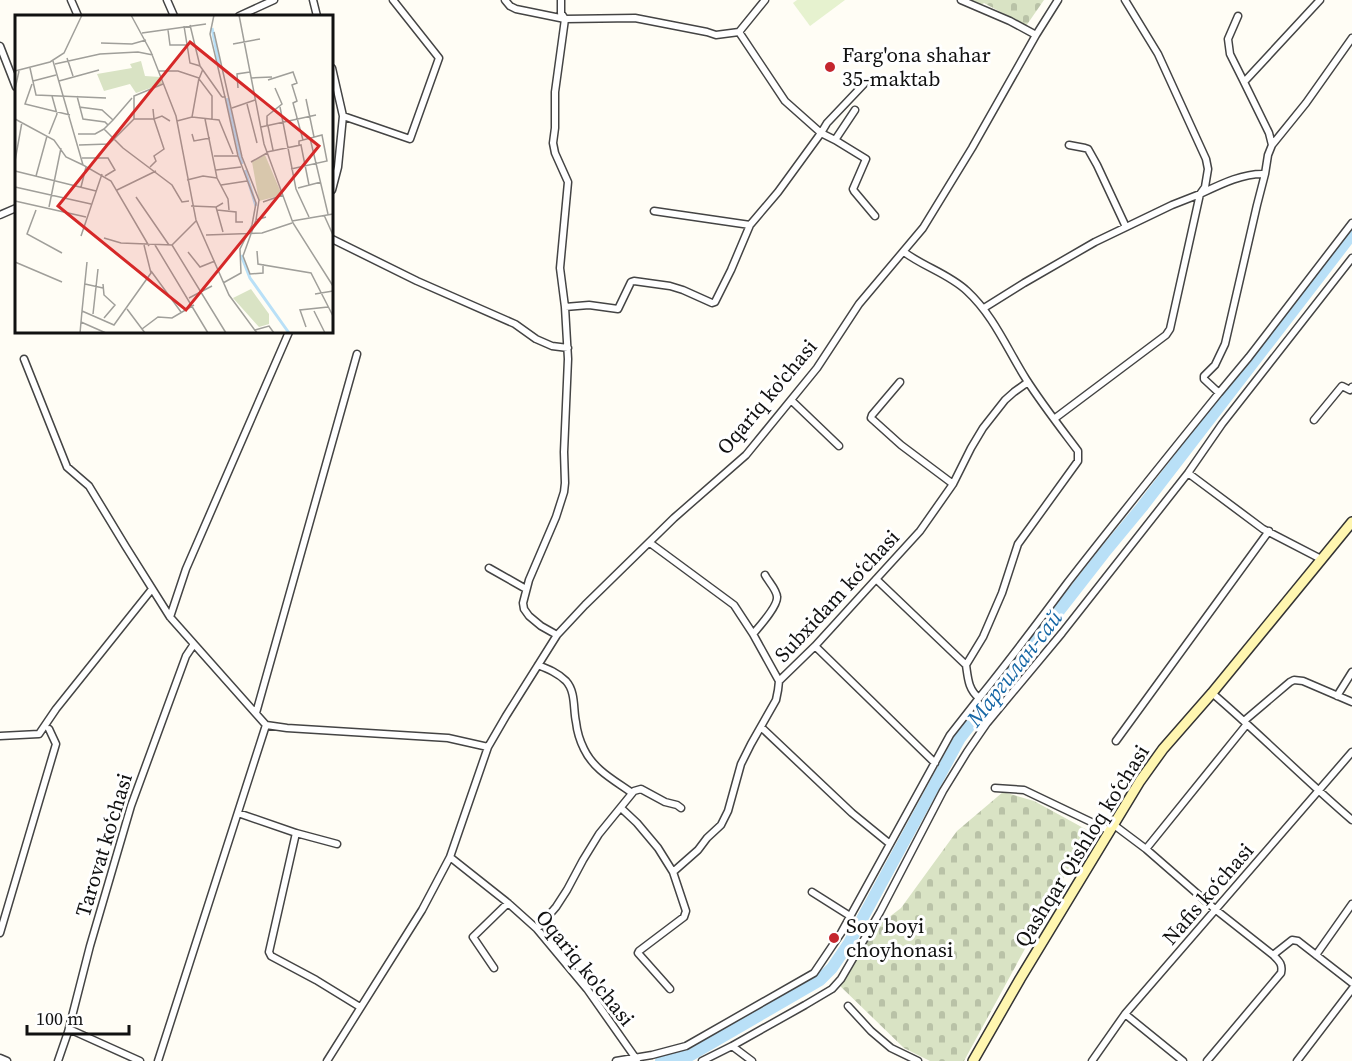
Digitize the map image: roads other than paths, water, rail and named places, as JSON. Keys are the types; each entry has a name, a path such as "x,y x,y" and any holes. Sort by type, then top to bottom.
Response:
{"main road":[{"name":"Qashqar Qishloq koʻchasi","path":"973,1061 1140,781 1163,749 1212,693 1352,522"}],"street":[{"path":"71,0 78,15"},
{"path":"167,0 174,15"},
{"path":"241,15 274,0"},
{"path":"313,0 317,15"},
{"path":"343,116 410,139 439,58 393,0"},
{"path":"505,0 516,9 565,18 635,18 716,35 739,32 765,0"},
{"path":"557,635 529,616 523,603 526,589 564,492 568,348 560,268 567,182 553,143 555,92 565,18 561,13 561,0"},
{"path":"962,0 1036,35"},
{"name":"Oqariq ko'chasi","path":"327,1061 422,910 450,857 488,747 557,635 674,519 746,455 817,368 859,304 923,228 1058,0"},
{"path":"1054,419 1166,335 1170,329 1200,194 1205,187 1208,169 1206,159 1158,54 1125,0"},
{"path":"1244,82 1320,0"},
{"path":"1238,16 1228,39 1230,54 1269,133 1272,145"},
{"path":"739,32 785,101 821,134 866,159 853,189 875,216"},
{"path":"1219,393 1204,379 1204,376 1215,366 1225,344 1272,145 1306,103 1352,38"},
{"path":"0,46 15,84"},
{"path":"565,307 589,305 618,309 631,282 634,281 676,288 712,303 715,302 750,225 778,192 827,123 864,84"},
{"path":"333,186 338,167 343,116 334,90"},
{"path":"835,140 855,110"},
{"path":"1069,145 1088,149 1126,227"},
{"path":"984,308 1069,256 1126,227 1228,181 1256,173 1265,174"},
{"path":"0,215 15,208"},
{"path":"654,211 750,225"},
{"path":"616,1061 636,1060 686,1046 814,973 841,933 950,735 1352,223"},
{"path":"333,239 417,281 515,324 536,339 552,346 568,348"},
{"path":"904,252 914,260 958,283 984,308 1028,382 1078,451 1079,456 1018,544 1002,593 983,637 966,665"},
{"path":"702,1061 805,1005 832,989 841,979 880,912 943,791 987,723 1062,633 1188,473 1222,424 1352,258"},
{"path":"170,617 186,569 289,333"},
{"path":"256,714 357,354"},
{"path":"24,359 67,467 89,486 170,617 266,725 448,738 488,747"},
{"path":"900,382 871,418 901,445 953,484"},
{"name":"Subxidam koʻchasi","path":"673,872 721,825 728,811 741,765 776,700 779,681 815,646 920,531 953,484 983,428 1005,400 1028,382"},
{"path":"1314,420 1342,386 1350,390 1352,387"},
{"path":"791,400 839,446"},
{"path":"1188,473 1263,529 1321,559"},
{"path":"1116,741 1269,531"},
{"path":"650,543 734,605 779,681"},
{"path":"489,568 526,589"},
{"path":"753,634 778,600 765,575"},
{"path":"876,579 966,665 969,685 979,698"},
{"path":"0,736 39,734 56,709 152,589"},
{"name":"Tarovat koʻchasi","path":"58,1061 131,806 186,656 194,644"},
{"path":"815,646 935,763"},
{"path":"538,664 555,673 571,688 578,732 592,763 632,793"},
{"path":"1337,696 1352,672"},
{"path":"1146,849 1246,722 1290,682 1303,681 1352,702"},
{"path":"1212,693 1352,820"},
{"path":"158,1061 266,725"},
{"path":"761,727 852,813 890,844"},
{"path":"0,933 56,744 49,729"},
{"name":"Nafis koʻchasi","path":"1092,1061 1125,1014 1352,752"},
{"path":"995,788 1024,790 1112,828 1146,849 1280,962 1281,973 1207,1061"},
{"path":"537,929 562,899 599,834 634,790 640,789 681,808"},
{"path":"621,808 638,823 658,848 673,872 686,911 684,917 638,953 670,988"},
{"path":"238,813 337,844"},
{"path":"296,833 269,952 271,956 360,1007"},
{"name":"Oqariq ko'chasi","path":"450,857 537,929 587,989 636,1060"},
{"path":"812,892 850,916"},
{"path":"494,968 473,937 508,903"},
{"path":"1316,955 1352,904"},
{"path":"1273,955 1292,940 1298,940 1352,983"},
{"path":"1297,1061 1352,989"},
{"path":"848,1006 871,1031 891,1048 918,1061"},
{"path":"1125,1014 1183,1061"},
{"path":"69,1029 140,1061"},
{"path":"732,1046 752,1061"},
{"path":"0,1058 7,1061"}],"waterway":[{"name":"Маргилан-сай","path":"661,1061 689,1056 820,980 832,968 849,943 960,738 1142,507 1352,234"}],"place":[{"name":"Farg'ona shahar 35-maktab","path":"830,67"},
{"name":"Soy boyi choyhonasi","path":"834,938"}]}
